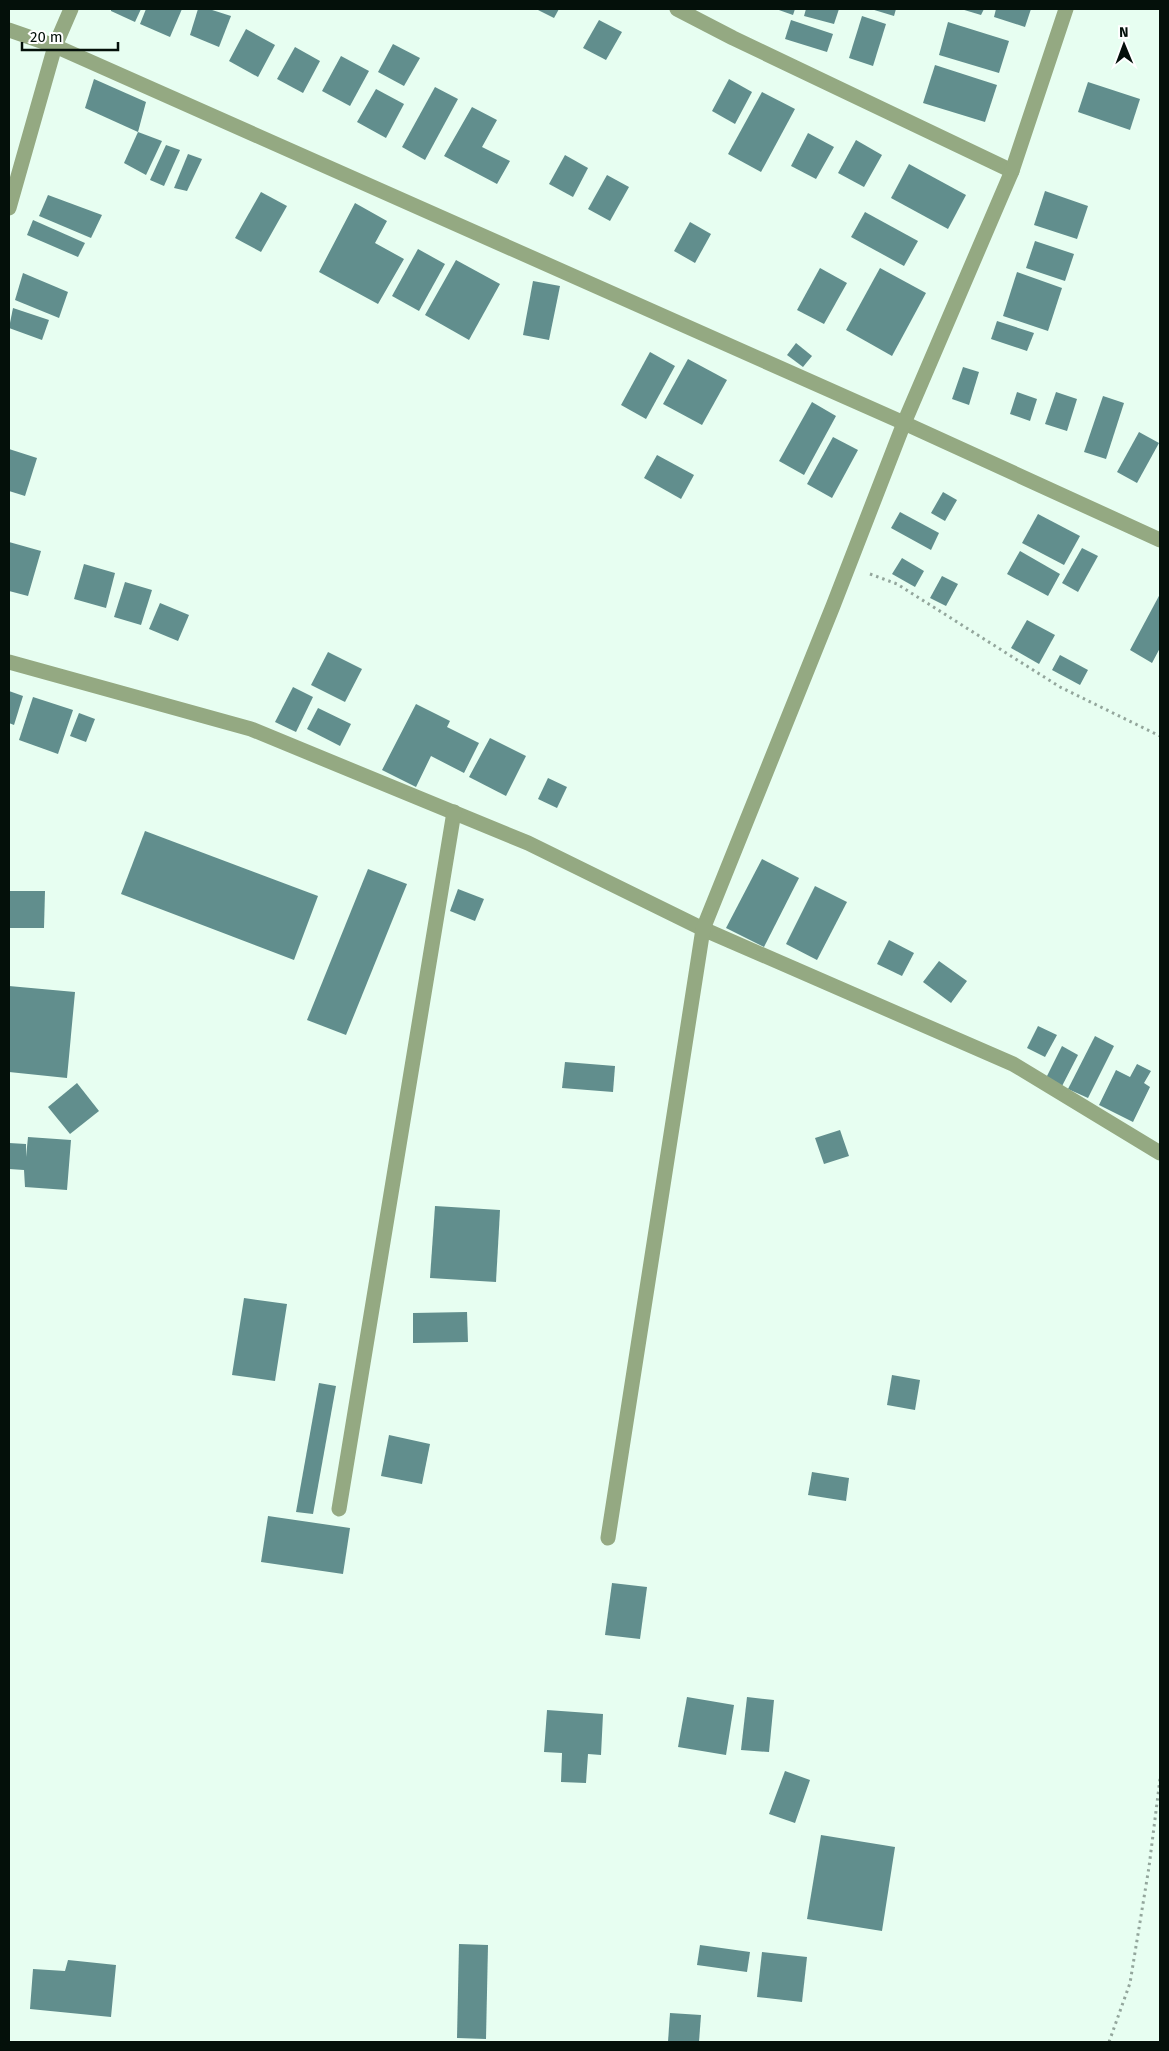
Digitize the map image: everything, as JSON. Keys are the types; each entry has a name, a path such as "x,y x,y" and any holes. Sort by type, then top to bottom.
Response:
{"street":[{"path":"9,208 55,46 71,9"},
{"path":"676,9 1012,171"},
{"path":"608,1538 703,929 904,423 1012,171 1066,9"},
{"path":"9,30 55,46 904,423 1160,540"},
{"path":"9,662 251,730 528,843 703,929 1013,1064 1160,1153"},
{"path":"339,1509 454,812"}],"path":[{"path":"848,566 898,584 1060,687 1160,736"},
{"path":"1109,2042 1130,1983 1149,1867 1160,1779"}],"building":[{"path":"111,9 141,9 135,22 111,11"},
{"path":"146,9 182,9 170,37 140,24"},
{"path":"198,9 209,9 231,16 219,47 190,35"},
{"path":"536,9 559,9 554,18"},
{"path":"776,9 795,9 793,15"},
{"path":"806,9 839,9 834,24 804,16"},
{"path":"871,9 896,9 894,16"},
{"path":"961,9 984,9 981,15"},
{"path":"996,9 1031,9 1025,27 994,17"},
{"path":"862,16 886,24 873,66 849,58"},
{"path":"599,20 622,32 606,60 583,48"},
{"path":"791,20 833,34 827,52 785,39"},
{"path":"948,22 1009,41 999,73 939,55"},
{"path":"246,29 275,45 258,77 229,61"},
{"path":"393,44 420,58 404,86 378,72"},
{"path":"295,47 320,61 303,93 277,79"},
{"path":"341,56 369,71 350,106 322,91"},
{"path":"935,65 997,85 985,122 923,103"},
{"path":"94,79 146,102 138,132 85,108"},
{"path":"729,79 752,92 735,124 712,111"},
{"path":"1088,82 1140,99 1130,130 1078,112"},
{"path":"435,87 458,99 425,160 402,147"},
{"path":"376,89 404,104 386,138 357,122"},
{"path":"762,92 795,109 761,172 728,154"},
{"path":"472,107 497,120 482,147 510,161 497,184 444,156"},
{"path":"138,132 162,141 146,175 124,163"},
{"path":"808,133 834,147 816,179 791,166"},
{"path":"856,140 882,155 864,187 838,173"},
{"path":"166,145 180,150 164,186 150,180"},
{"path":"188,154 202,159 187,191 174,188"},
{"path":"565,155 588,168 573,197 549,184"},
{"path":"909,164 966,195 948,229 891,198"},
{"path":"607,175 629,187 610,221 588,209"},
{"path":"1045,191 1088,206 1077,239 1034,225"},
{"path":"261,192 287,206 261,252 235,238"},
{"path":"48,195 102,215 91,238 39,216"},
{"path":"355,203 387,221 375,243 404,259 378,304 319,272"},
{"path":"865,212 918,241 904,266 851,237"},
{"path":"33,220 85,243 78,257 27,235"},
{"path":"690,222 711,234 695,263 674,251"},
{"path":"1035,241 1074,254 1065,281 1026,268"},
{"path":"418,249 445,264 419,311 392,296"},
{"path":"456,260 500,284 469,340 425,315"},
{"path":"820,268 847,283 824,324 797,310"},
{"path":"880,268 926,293 892,356 846,330"},
{"path":"1017,272 1062,288 1048,331 1003,316"},
{"path":"23,273 68,292 59,318 15,300"},
{"path":"533,281 560,286 549,340 523,335"},
{"path":"13,308 49,320 42,340 9,328"},
{"path":"997,321 1034,333 1027,351 991,339"},
{"path":"796,343 812,356 803,367 787,355"},
{"path":"650,352 675,366 646,419 621,405"},
{"path":"688,359 727,380 702,425 663,404"},
{"path":"963,367 979,372 969,405 952,399"},
{"path":"1017,392 1037,399 1030,421 1010,414"},
{"path":"1056,392 1077,399 1067,431 1045,424"},
{"path":"1103,396 1124,403 1106,459 1084,452"},
{"path":"812,402 836,416 804,475 779,461"},
{"path":"1139,432 1159,443 1137,483 1117,472"},
{"path":"833,437 858,450 832,498 807,484"},
{"path":"9,449 37,458 25,496 9,491"},
{"path":"657,455 694,475 681,499 644,478"},
{"path":"943,492 957,500 945,521 931,513"},
{"path":"900,512 939,533 931,550 891,528"},
{"path":"1038,514 1080,536 1064,565 1022,543"},
{"path":"9,542 41,551 28,596 9,591"},
{"path":"1082,548 1098,556 1078,592 1062,583"},
{"path":"1020,551 1060,574 1048,596 1007,574"},
{"path":"902,558 924,571 915,587 892,574"},
{"path":"84,564 115,573 106,608 74,599"},
{"path":"942,576 958,584 946,606 930,598"},
{"path":"125,582 152,590 141,625 114,617"},
{"path":"1160,594 1160,648 1152,663 1130,650"},
{"path":"160,603 189,615 178,641 149,629"},
{"path":"1027,620 1055,635 1039,664 1011,648"},
{"path":"328,652 362,669 345,702 311,685"},
{"path":"1060,655 1088,670 1080,685 1052,670"},
{"path":"293,687 313,697 296,732 275,722"},
{"path":"9,691 23,696 14,725 9,723"},
{"path":"33,697 73,710 58,754 19,740"},
{"path":"416,704 450,721 447,727 479,743 464,773 431,756 416,787 382,770"},
{"path":"318,708 351,724 340,746 307,729"},
{"path":"79,713 95,719 86,742 70,736"},
{"path":"490,738 526,756 506,796 469,777"},
{"path":"548,778 567,787 557,808 538,799"},
{"path":"145,831 318,896 294,960 121,894"},
{"path":"762,859 799,878 764,947 726,928"},
{"path":"368,869 407,884 346,1035 307,1020"},
{"path":"815,886 847,902 817,960 786,944"},
{"path":"458,889 484,899 475,921 450,911"},
{"path":"9,891 45,891 44,928 9,928"},
{"path":"889,940 914,953 902,976 877,964"},
{"path":"939,961 967,981 951,1003 923,982"},
{"path":"9,986 75,992 67,1078 9,1072"},
{"path":"1038,1026 1057,1035 1045,1057 1027,1048"},
{"path":"1095,1036 1114,1046 1088,1098 1068,1089"},
{"path":"1062,1046 1078,1055 1061,1088 1045,1080"},
{"path":"565,1062 615,1066 613,1092 562,1088"},
{"path":"1137,1064 1151,1071 1144,1083 1150,1087 1133,1122 1099,1105 1116,1070 1130,1077"},
{"path":"77,1083 99,1111 70,1134 48,1107"},
{"path":"840,1130 849,1156 824,1164 815,1138"},
{"path":"28,1137 71,1140 67,1190 25,1187 24,1170 9,1169 9,1143 26,1144 26,1157"},
{"path":"435,1206 500,1210 496,1282 430,1278"},
{"path":"244,1298 287,1304 275,1381 232,1375"},
{"path":"467,1312 468,1342 413,1343 413,1313"},
{"path":"892,1375 920,1380 915,1410 887,1405"},
{"path":"319,1383 336,1386 313,1514 296,1512"},
{"path":"389,1435 430,1444 422,1484 381,1476"},
{"path":"812,1472 849,1478 846,1501 808,1495"},
{"path":"268,1516 350,1528 343,1574 261,1562"},
{"path":"612,1583 647,1587 640,1639 605,1635"},
{"path":"687,1697 734,1705 726,1755 678,1747"},
{"path":"747,1697 774,1700 769,1752 741,1750"},
{"path":"547,1710 603,1714 601,1755 588,1754 586,1783 561,1782 562,1753 544,1752"},
{"path":"785,1771 810,1780 795,1823 769,1814"},
{"path":"821,1835 895,1847 882,1931 807,1919"},
{"path":"459,1944 488,1945 486,2039 457,2038"},
{"path":"700,1945 750,1952 747,1972 697,1965"},
{"path":"762,1952 807,1957 802,2002 757,1997"},
{"path":"68,1960 116,1965 111,2017 30,2009 33,1969 65,1971"},
{"path":"670,2013 701,2015 699,2042 668,2042"}]}
